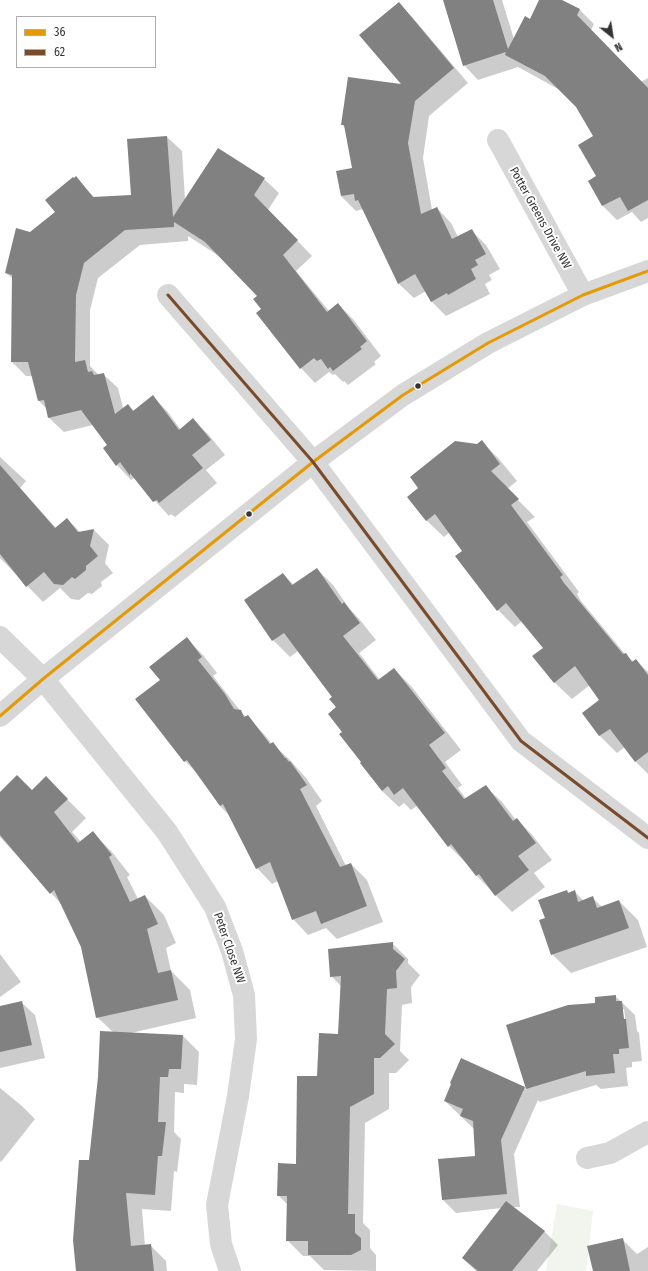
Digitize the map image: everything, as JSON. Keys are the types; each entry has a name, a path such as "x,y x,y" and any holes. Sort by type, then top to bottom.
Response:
{"street":[{"name":"Potter Greens Drive NW","path":"498,140 583,295"},
{"path":"0,716 43,679 313,462 403,395 488,343 583,295 648,271"},
{"path":"168,294 313,462 521,740 648,838"},
{"path":"0,637 43,679"},
{"name":"Peter Close NW","path":"43,679 167,832 215,907 232,952 244,994 246,1039 238,1096 218,1205 221,1244 230,1271"},
{"path":"587,1158 610,1153 648,1132"}],"shaded area":[{"path":"557,1204 593,1211 586,1271 546,1271"}],"building":[{"path":"443,0 493,0 508,49 525,16 530,19 539,0 562,0 580,9 577,15 648,88 648,200 628,211 620,197 602,206 588,181 596,176 578,145 593,136 576,107 545,76 505,55 506,52 463,66"},
{"path":"399,2 454,68 415,101 408,143 421,214 437,207 452,239 472,229 486,254 475,260 478,265 471,269 476,279 448,295 447,293 431,302 415,274 398,284 358,200 355,201 354,194 341,196 336,171 352,168 344,125 341,125 348,77 401,84 359,35"},
{"path":"167,136 173,217 218,148 265,178 254,195 298,240 283,255 327,312 338,303 367,341 360,347 362,349 333,371 330,367 328,369 321,359 317,361 314,358 300,369 256,313 261,309 253,299 257,296 205,242 174,222 174,227 125,230 84,263 76,295 75,362 85,360 88,372 92,371 94,375 104,373 115,414 128,404 133,411 153,395 179,430 193,418 211,440 192,455 203,468 159,503 157,500 153,502 120,462 116,466 103,448 107,445 81,410 48,418 44,400 38,401 28,362 11,362 12,275 5,273 16,228 30,232 55,212 45,200 76,176 93,197 131,195 127,139"},
{"path":"482,440 500,464 491,471 519,499 511,505 563,575 560,577 564,583 623,654 626,653 632,662 636,659 648,675 648,752 635,762 610,729 599,736 582,713 599,700 575,666 554,683 532,656 543,648 506,603 497,611 455,556 462,551 435,514 426,521 407,497 418,488 410,477 455,441 477,444"},
{"path":"0,465 55,528 67,518 78,532 94,529 90,546 98,556 86,566 86,570 75,579 72,577 63,585 54,584 44,572 26,587 0,554"},
{"path":"317,568 342,604 344,602 360,623 343,636 378,680 394,668 445,733 429,745 446,768 442,771 464,799 486,785 513,821 517,818 536,843 518,856 529,870 495,896 479,874 476,876 451,844 448,847 403,788 394,795 388,786 382,791 339,734 342,732 328,714 336,707 329,699 332,697 284,633 272,641 244,600 283,573 292,585"},
{"path":"187,637 202,657 198,660 225,694 234,709 241,710 244,717 248,715 270,744 273,742 285,758 289,762 290,761 307,785 300,789 340,867 351,863 367,906 321,924 316,911 292,920 270,862 256,869 223,804 220,806 187,760 184,762 135,699 160,680 149,667"},
{"path":"17,775 32,790 46,776 68,799 54,812 78,843 93,831 112,855 109,857 130,902 145,895 158,924 147,929 158,973 171,970 178,1000 96,1018 81,947 54,890 50,894 0,835 0,792"},
{"path":"567,890 568,893 575,890 578,902 593,896 597,908 619,900 629,928 551,955 539,920 545,918 538,900"},
{"path":"393,942 393,949 405,959 396,971 397,988 387,989 385,1034 395,1044 380,1058 374,1058 374,1094 350,1107 348,1214 355,1214 355,1233 361,1238 361,1250 351,1255 308,1255 308,1241 286,1241 287,1196 277,1196 278,1163 296,1164 297,1076 317,1076 319,1033 338,1034 341,976 330,977 328,949"},
{"path":"616,995 616,1001 622,1001 624,1019 626,1019 629,1048 619,1049 619,1054 613,1054 615,1073 586,1076 586,1071 526,1089 506,1025 568,1005 595,1003 595,997"},
{"path":"22,1001 32,1045 0,1052 0,1006"},
{"path":"100,1031 183,1035 181,1069 169,1069 168,1077 160,1077 158,1122 166,1122 162,1156 158,1156 155,1195 126,1193 131,1246 151,1244 154,1271 76,1271 73,1240 79,1160 89,1160 98,1077"},
{"path":"461,1058 525,1087 501,1140 507,1194 442,1200 438,1159 475,1156 473,1121 460,1116 463,1109 444,1101"},
{"path":"506,1201 545,1231 512,1271 478,1271 462,1258"},
{"path":"623,1238 630,1271 593,1271 587,1246"}],"transit line":[{"name":"36","path":"0,716 43,679 313,462 403,395 488,343 583,295 648,271"},
{"name":"62","path":"168,295 313,462 521,741 648,838"}]}
